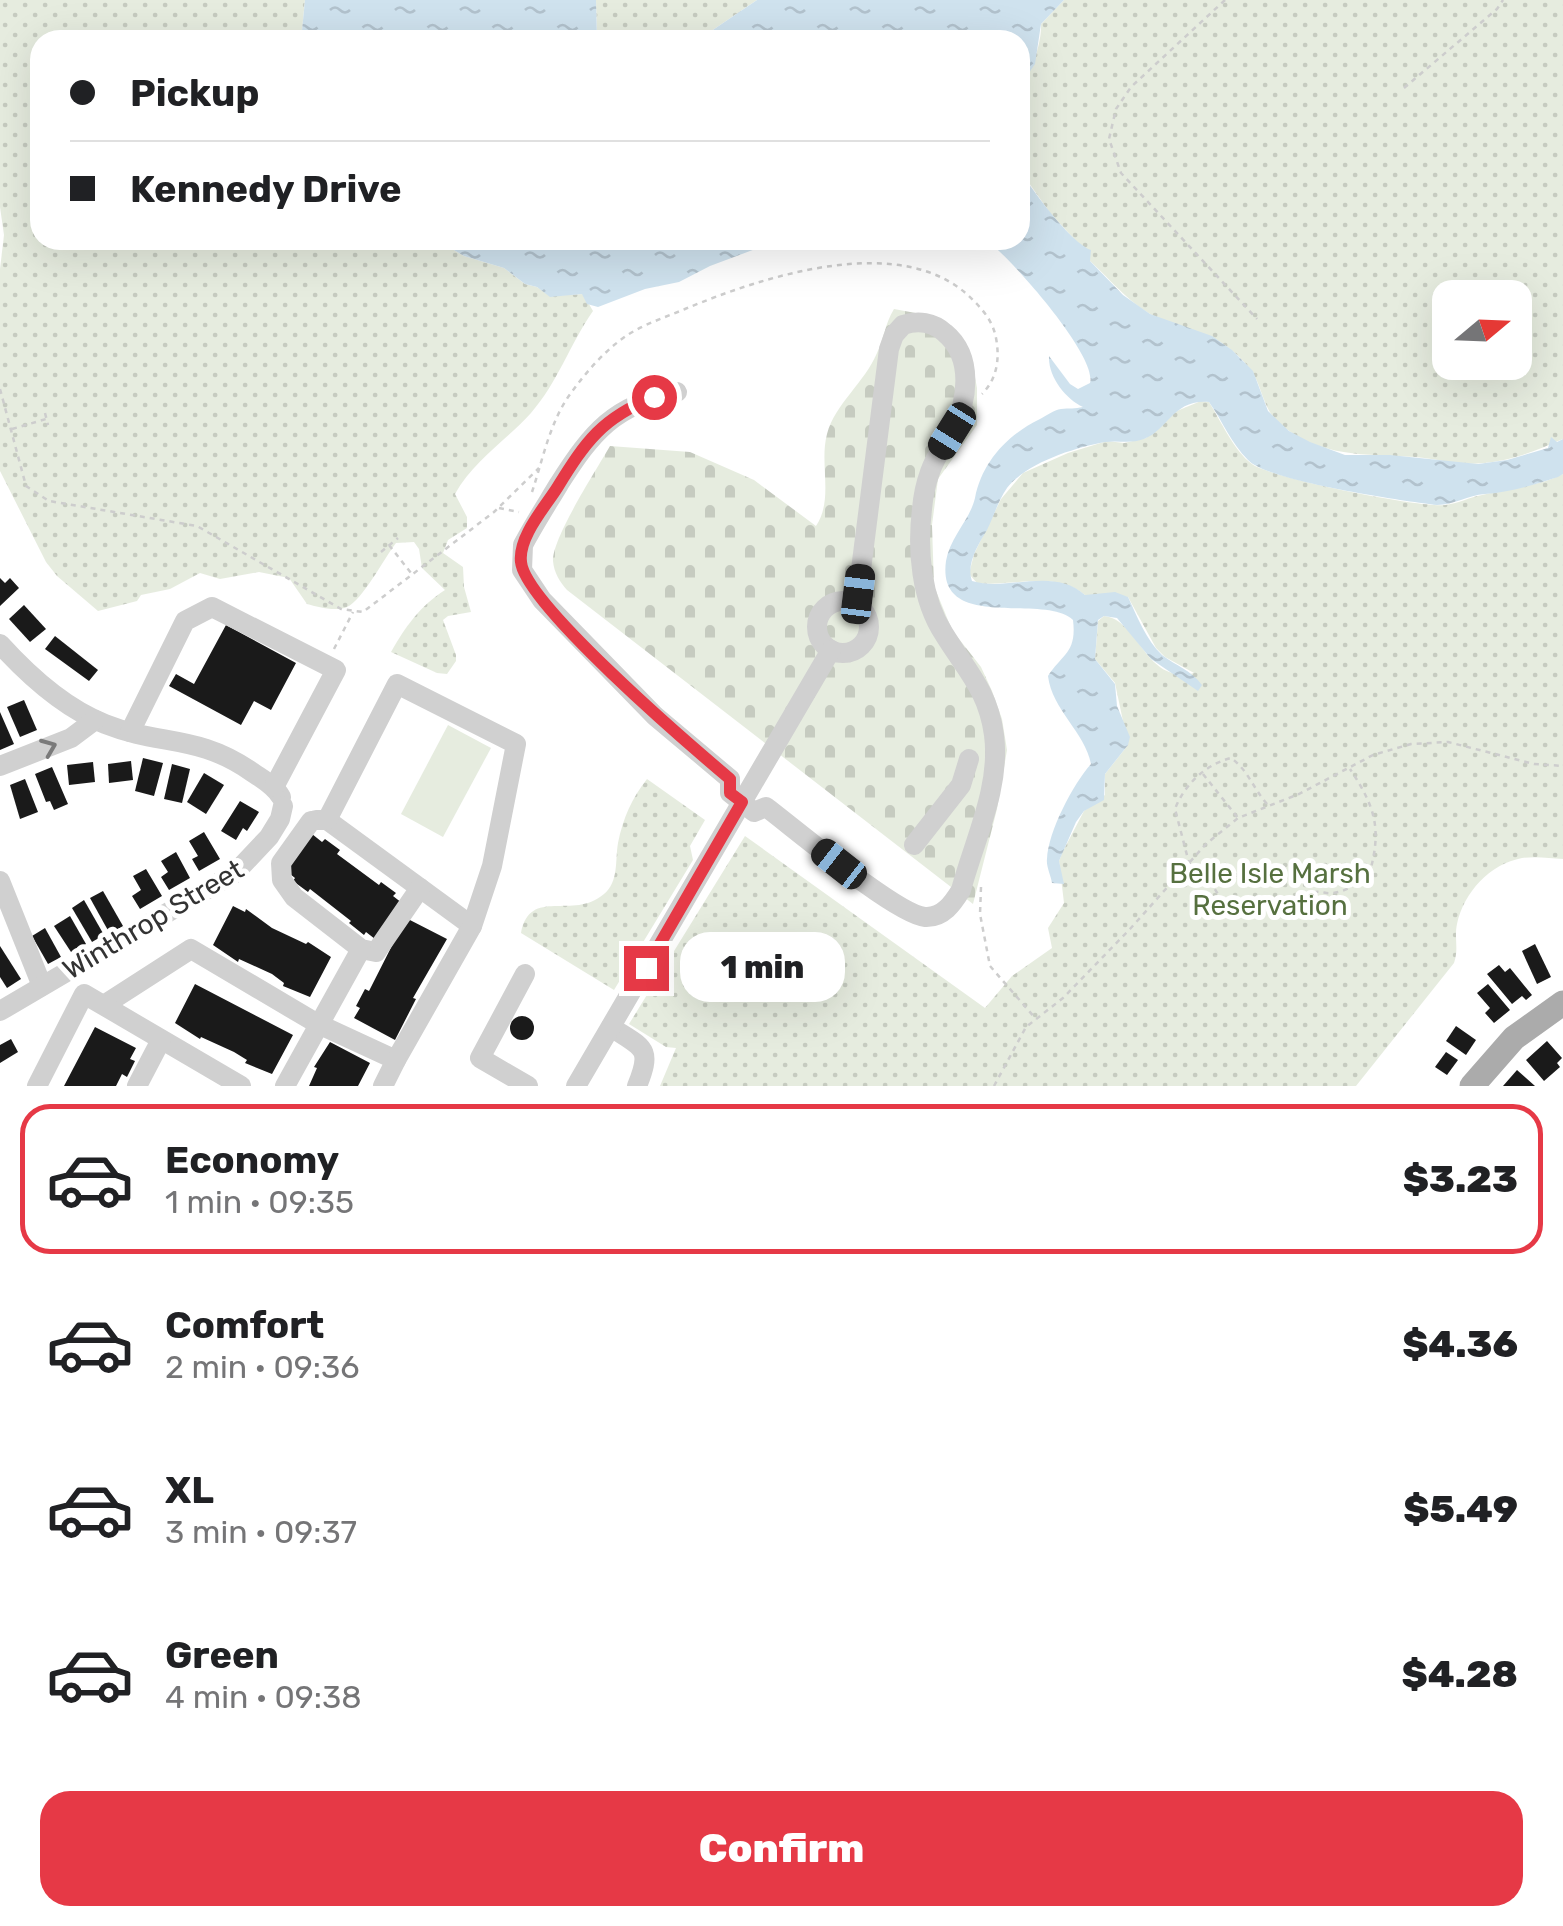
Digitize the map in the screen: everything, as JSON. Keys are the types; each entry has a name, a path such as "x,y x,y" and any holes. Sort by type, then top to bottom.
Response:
{"main road":[{"path":"1472,1086 1514,1038 1563,1003"}],"street":[{"path":"677,392 636,404 599,427 528,522 521,564 535,592 651,712 730,779 730,793 754,812 766,807 912,914 934,916 952,904 961,890 990,792 995,747 988,708 966,663 936,621 924,584 922,511 930,470 963,404 966,375 953,340 926,323 903,325 894,334 889,349 854,602"},
{"path":"854,602 866,614 870,630 867,638 856,650 832,650 818,631 820,615 831,604 854,602"},
{"name":"Winthrop Street","path":"0,1010 235,873 280,820 278,796 336,670 212,606 186,621 130,732"},
{"path":"0,644 48,689 95,720 130,732 216,750 472,926"},
{"path":"576,1086 832,650"},
{"path":"383,1086 472,926 492,866 516,744 397,684 319,820 281,863 282,880 294,897 361,949 376,952 420,888"},
{"path":"0,766 71,738 95,720"},
{"path":"914,844 961,786 969,759"},
{"path":"961,786 990,792"},
{"path":"0,881 42,986"},
{"path":"104,1005 191,949 318,1024 396,1060"},
{"path":"285,1086 361,949"},
{"path":"526,974 480,1058 528,1086"},
{"path":"37,1086 84,994 241,1086"},
{"path":"611,1027 636,1043 646,1055 637,1086"},
{"path":"137,1086 161,1040"}],"path":[{"path":"1225,0 1132,86 1116,109 1109,139 1121,173 1257,320"},
{"path":"1404,88 1498,9 1503,0"},
{"path":"531,494 560,410 569,395 602,356 631,333 732,290 824,266 870,263 916,270 951,282 966,292 992,324 998,363 986,391 963,404"},
{"path":"0,389 26,486 50,500 197,526 341,609 353,611 363,612 491,514 540,466"},
{"path":"11,429 47,422 44,414"},
{"path":"498,508 528,522"},
{"path":"380,552 398,538"},
{"path":"389,545 412,574"},
{"path":"334,649 353,611"},
{"path":"994,1086 1015,1043 1034,1017 1050,1008 1130,930 1214,836 1238,818 1299,794 1391,748 1448,742 1534,764 1563,766"},
{"path":"1268,805 1244,768 1231,758 1202,772 1180,797 1175,809 1189,864 1213,886 1228,911 1237,914 1265,901 1278,908 1290,907 1310,893 1333,893 1369,875 1377,826 1366,794 1350,768"},
{"path":"1202,772 1238,818"},
{"path":"981,881 980,914 992,970 1034,1017"}],"green space":[{"path":"0,0 305,0 302,30 30,30 30,250 454,250 504,268 550,296 583,294 593,311 549,389 531,413 471,471 455,494 467,517 467,528 448,540 443,553 463,567 471,612 443,620 456,655 447,674 391,652 414,617 445,590 422,568 414,542 396,543 353,603 337,609 307,604 289,578 259,572 220,579 200,573 170,589 98,611 57,576 0,471 0,269 4,235 0,207"},
{"path":"596,0 757,0 713,30 597,30"},
{"path":"1064,0 1563,0 1563,439 1514,457 1466,464 1344,452 1310,443 1294,434 1274,418 1253,373 1240,358 1213,338 1160,319 1131,300 1090,261 1030,184 1030,68 1041,24"},
{"path":"894,309 937,317 972,361 977,388 977,425 938,479 932,525 934,586 952,630 981,667 992,691 1007,750 973,904 567,590 553,561 567,521 610,446 690,452 754,480 816,526 824,504 827,434 836,413 872,364"},
{"name":"Belle Isle Marsh Reservation","path":"1201,401 1209,402 1234,444 1252,464 1346,491 1445,505 1533,485 1563,474 1563,859 1510,861 1480,881 1460,912 1454,963 1356,1086 660,1086 676,1048 666,1047 629,1024 745,836 985,1008 1012,976 1052,948 1048,928 1064,903 1059,861 1084,811 1105,795 1105,774 1128,745 1115,683 1095,659 1098,621 1104,616 1116,620 1164,670 1194,673 1156,648 1128,597 1085,595 1073,587 1047,581 977,583 969,574 974,554 1001,499 1023,473 1107,441 1124,443 1146,438 1172,413"},
{"path":"448,725 491,748 443,837 401,814"},
{"path":"647,779 705,820 690,846 693,860 614,990 521,933 533,911 592,902 609,889 625,817"}],"water":[{"path":"305,0 596,0 597,30 302,30"},
{"path":"757,0 1064,0 1041,24 1035,64 1030,71 1030,30 713,30"},
{"path":"1030,185 1063,227 1091,250 1090,261 1123,295 1150,314 1212,336 1232,350 1253,371 1268,411 1289,431 1345,455 1390,455 1478,464 1548,448 1551,437 1557,442 1563,439 1563,474 1558,477 1437,505 1336,489 1260,468 1242,453 1209,402 1197,402 1179,410 1144,439 1080,448 1039,464 1016,479 1004,493 974,555 972,581 1059,582 1085,595 1115,592 1128,597 1156,649 1202,685 1198,691 1151,659 1117,618 1104,616 1098,620 1095,659 1115,684 1117,706 1130,737 1105,774 1104,800 1084,811 1076,822 1059,861 1064,884 1052,883 1048,848 1063,809 1091,764 1088,752 1056,700 1048,676 1071,646 1073,620 1059,612 974,604 958,597 947,583 946,561 990,461 1028,426 1061,409 1083,407 1059,386 1049,356 1070,384 1078,389 1090,383 1089,370 1068,332 998,250 1030,250"},
{"path":"454,250 753,250 679,282 645,289 598,307 587,304 582,294 550,297 504,268"}],"building":[{"path":"0,578 5,583 10,578 19,588 0,606"},
{"path":"24,605 46,629 30,642 9,619"},
{"path":"226,625 296,663 271,710 254,701 241,725 169,686 176,674 194,684"},
{"path":"55,636 98,670 89,681 45,649"},
{"path":"24,700 37,730 20,737 7,707"},
{"path":"0,712 14,744 0,750"},
{"path":"143,758 163,763 154,796 135,791"},
{"path":"131,761 133,780 109,783 108,764"},
{"path":"93,762 95,782 69,785 67,765"},
{"path":"172,764 190,769 182,803 164,799"},
{"path":"52,767 68,804 54,810 50,801 46,802 35,774"},
{"path":"204,773 224,785 206,814 187,802"},
{"path":"25,779 38,812 20,819 10,785"},
{"path":"240,801 259,812 236,840 221,831"},
{"path":"204,832 220,859 199,871 192,859 198,856 189,841"},
{"path":"312,834 340,850 337,854 396,893 393,896 402,903 375,939 366,932 364,935 310,889 308,892 293,881 295,878 285,870"},
{"path":"176,852 190,878 169,890 161,877 168,872 161,861"},
{"path":"146,869 162,896 140,909 132,896 141,890 133,876"},
{"path":"103,891 123,926 110,934 90,898"},
{"path":"84,900 104,935 92,942 72,908"},
{"path":"233,906 245,912 246,909 272,928 308,942 331,957 310,997 283,986 272,974 239,959 238,962 213,945"},
{"path":"70,916 86,944 71,952 54,926"},
{"path":"406,918 447,939 413,998 416,999 395,1040 354,1018 360,1008 356,1006 365,989 369,991"},
{"path":"45,928 61,957 48,964 32,936"},
{"path":"1535,944 1551,977 1537,984 1522,951"},
{"path":"0,946 21,979 7,988 0,977"},
{"path":"1499,965 1505,972 1510,968 1532,995 1526,1000 1522,996 1512,1004 1487,974"},
{"path":"195,984 293,1035 272,1074 175,1023"},
{"path":"1488,984 1510,1010 1494,1023 1485,1013 1490,1008 1477,993"},
{"path":"522,1016 534,1028 522,1040 510,1028"},
{"path":"1456,1026 1476,1040 1466,1055 1446,1041"},
{"path":"95,1027 136,1048 127,1077 122,1074 116,1086 64,1086"},
{"path":"11,1039 18,1052 0,1063 0,1045"},
{"path":"1547,1041 1562,1058 1557,1063 1560,1067 1544,1081 1526,1060"},
{"path":"330,1042 370,1063 358,1086 309,1086 317,1068 314,1067"},
{"path":"1446,1052 1458,1060 1447,1075 1435,1067"},
{"path":"1517,1070 1535,1086 1503,1086"}],"route":[{"path":"646,968 742,802 730,793 730,779 651,712 542,600 525,576 520,558 532,529 590,436 618,413 654,397"}]}
